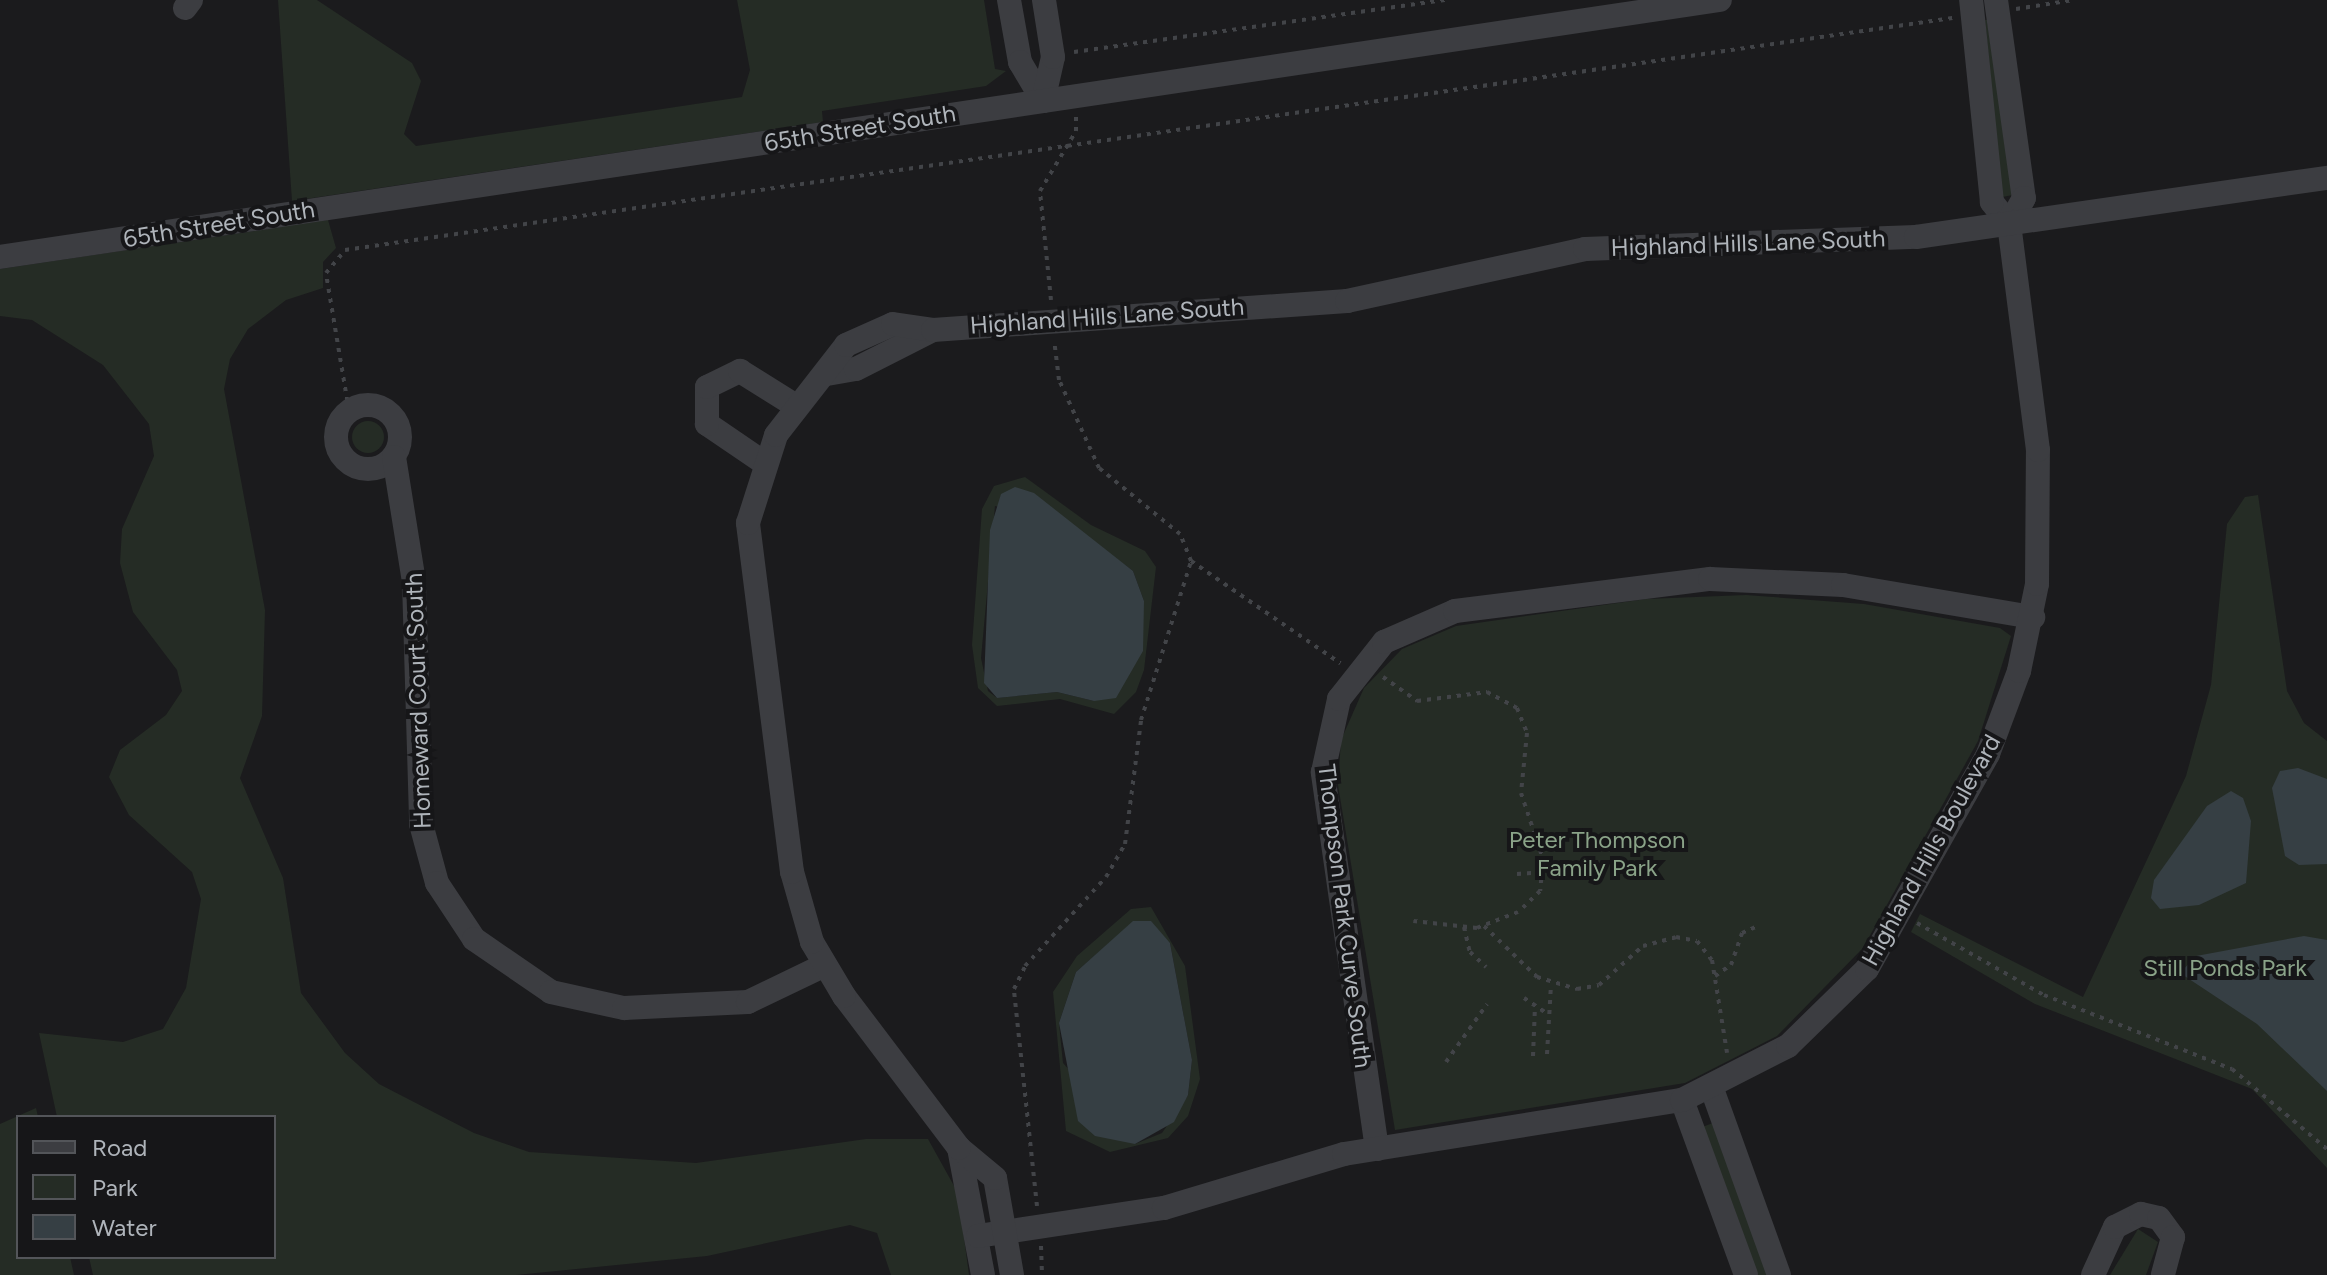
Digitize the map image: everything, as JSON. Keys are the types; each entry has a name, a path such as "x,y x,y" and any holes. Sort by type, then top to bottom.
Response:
{"street":[{"path":"1009,0 1020,62 1043,101"},
{"path":"1043,101 1053,57 1044,0"},
{"name":"65th Street South","path":"0,257 1720,0"},
{"name":"Highland Hills Boulevard","path":"978,1236 1164,1208 1308,1162 1682,1100 1712,1089 1820,1021 1867,969 1902,915 1993,744 2033,617 2041,488 2009,224 1992,202 1971,0"},
{"name":"Highland Hills Boulevard","path":"1996,0 2024,198 2009,224"},
{"name":"Highland Hills Lane South","path":"1012,1275 1009,1232 990,1170 959,1148 825,965 794,880 749,570 749,514 763,462 796,406 827,374 868,364 933,330 1347,301 1619,245 1878,240 2327,178"},
{"path":"763,462 707,424 707,387 740,371 796,406"},
{"name":"Homeward Court South","path":"349,411 369,405 388,411 399,428 394,457 414,582 424,844 442,894 474,939 551,992 624,1008 748,1002 825,965"},
{"path":"349,411 335,437 348,463 378,468 394,457"},
{"name":"Thompson Park Curve South","path":"1377,1149 1323,772 1332,713 1384,642 1455,611 1687,580 1843,585 2033,617"},
{"path":"1712,1089 1779,1275"},
{"path":"1682,1100 1746,1275"},
{"name":"Highland Hills Lane South","path":"959,1148 983,1275"},
{"path":"2093,1275 2115,1227 2146,1214 2159,1218 2173,1237 2163,1275"}],"path":[{"path":"1068,55 1446,0"},
{"path":"2027,7 2073,0"},
{"path":"349,411 326,273 340,251 1062,150 1942,19"},
{"path":"1051,298 1039,195 1077,121"},
{"path":"1054,342 1059,380 1099,468 1180,534 1191,561 1334,661"},
{"path":"1036,1202 1014,989 1025,966 1106,877 1125,844 1141,720 1191,561"},
{"path":"1383,677 1417,701 1487,692 1517,708 1527,733 1521,793 1543,872 1530,906 1484,926 1464,927 1413,921"},
{"path":"1517,874 1543,872"},
{"path":"1902,915 2044,995 2232,1069 2327,1149"},
{"path":"1484,926 1551,985 1593,987 1636,949 1676,937 1704,946 1715,976 1728,1055"},
{"path":"1715,976 1731,965 1742,933 1758,926"},
{"path":"1464,927 1470,952 1486,967"},
{"path":"1547,1054 1545,1012 1551,985"},
{"path":"1524,998 1545,1012"},
{"path":"1446,1062 1487,1004"},
{"path":"1533,1056 1535,1007"},
{"path":"1041,1249 1042,1275"}],"green space":[{"path":"278,0 317,0 412,63 421,81 404,134 416,146 742,97 750,70 737,0 984,0 995,69 1006,71 986,86 822,111 823,122 292,201"},
{"path":"1985,20 2013,195 2002,197"},
{"path":"328,220 336,248 323,262 323,288 286,300 248,329 230,359 224,389 265,610 262,716 240,778 283,878 301,993 345,1053 379,1084 474,1133 529,1152 696,1163 866,1139 928,1139 958,1193 969,1275 891,1275 877,1233 850,1225 707,1256 516,1275 93,1275 89,1259 276,1259 276,1115 57,1115 39,1033 123,1042 163,1029 186,988 201,899 192,872 129,815 109,777 120,750 166,715 182,691 177,670 133,612 120,563 122,529 154,456 149,424 103,365 32,320 0,316 0,269"},
{"path":"368,421 380,425 384,437 380,449 368,453 356,449 352,437 356,425"},
{"path":"1025,477 1091,525 1145,551 1156,567 1144,670 1136,692 1114,714 1060,699 997,706 978,688 972,645 982,509 994,486","holes":["995,506 1074,527 1133,571 1144,601 1094,701 1057,692 997,698 988,691 981,658"]},
{"name":"Still Ponds Park","path":"2258,495 2287,691 2304,723 2327,741 2327,1168 2252,1089 2035,1004 1911,932 1920,914 2083,997 2186,776 2211,685 2227,524 2245,497"},
{"name":"Peter Thompson Family Park","path":"1746,595 1864,604 2000,628 2011,636 1978,741 1863,948 1777,1036 1685,1083 1395,1130 1338,785 1341,740 1364,688 1402,649 1456,626 1646,599"},
{"path":"1151,907 1185,966 1200,1079 1188,1116 1168,1138 1110,1152 1066,1131 1053,992 1077,956 1131,909","holes":["1134,921 1170,943 1192,1060 1188,1095 1162,1133 1135,1144 1063,1063 1059,1023 1076,972"]},
{"path":"36,1108 38,1115 20,1115"},
{"path":"16,1117 16,1259 70,1259 74,1275 0,1275 0,1124"},
{"path":"1713,1123 1768,1275 1758,1275 1704,1126"},
{"path":"2138,1229 2158,1242 2146,1275 2110,1275"}],"water":[{"path":"1015,487 1034,493 1133,571 1144,601 1143,651 1116,698 1094,701 1057,692 997,698 984,683 990,530 1001,494"},
{"path":"2298,768 2327,779 2327,864 2299,865 2285,856 2272,788 2280,771"},
{"path":"2231,791 2243,798 2251,821 2246,883 2199,905 2160,909 2151,898 2154,880 2207,806"},
{"path":"1133,921 1151,921 1170,943 1192,1060 1188,1095 1174,1122 1135,1144 1095,1136 1078,1121 1059,1023 1076,972"},
{"path":"2304,936 2327,940 2327,1091 2257,1024 2180,973 2196,956"}]}
